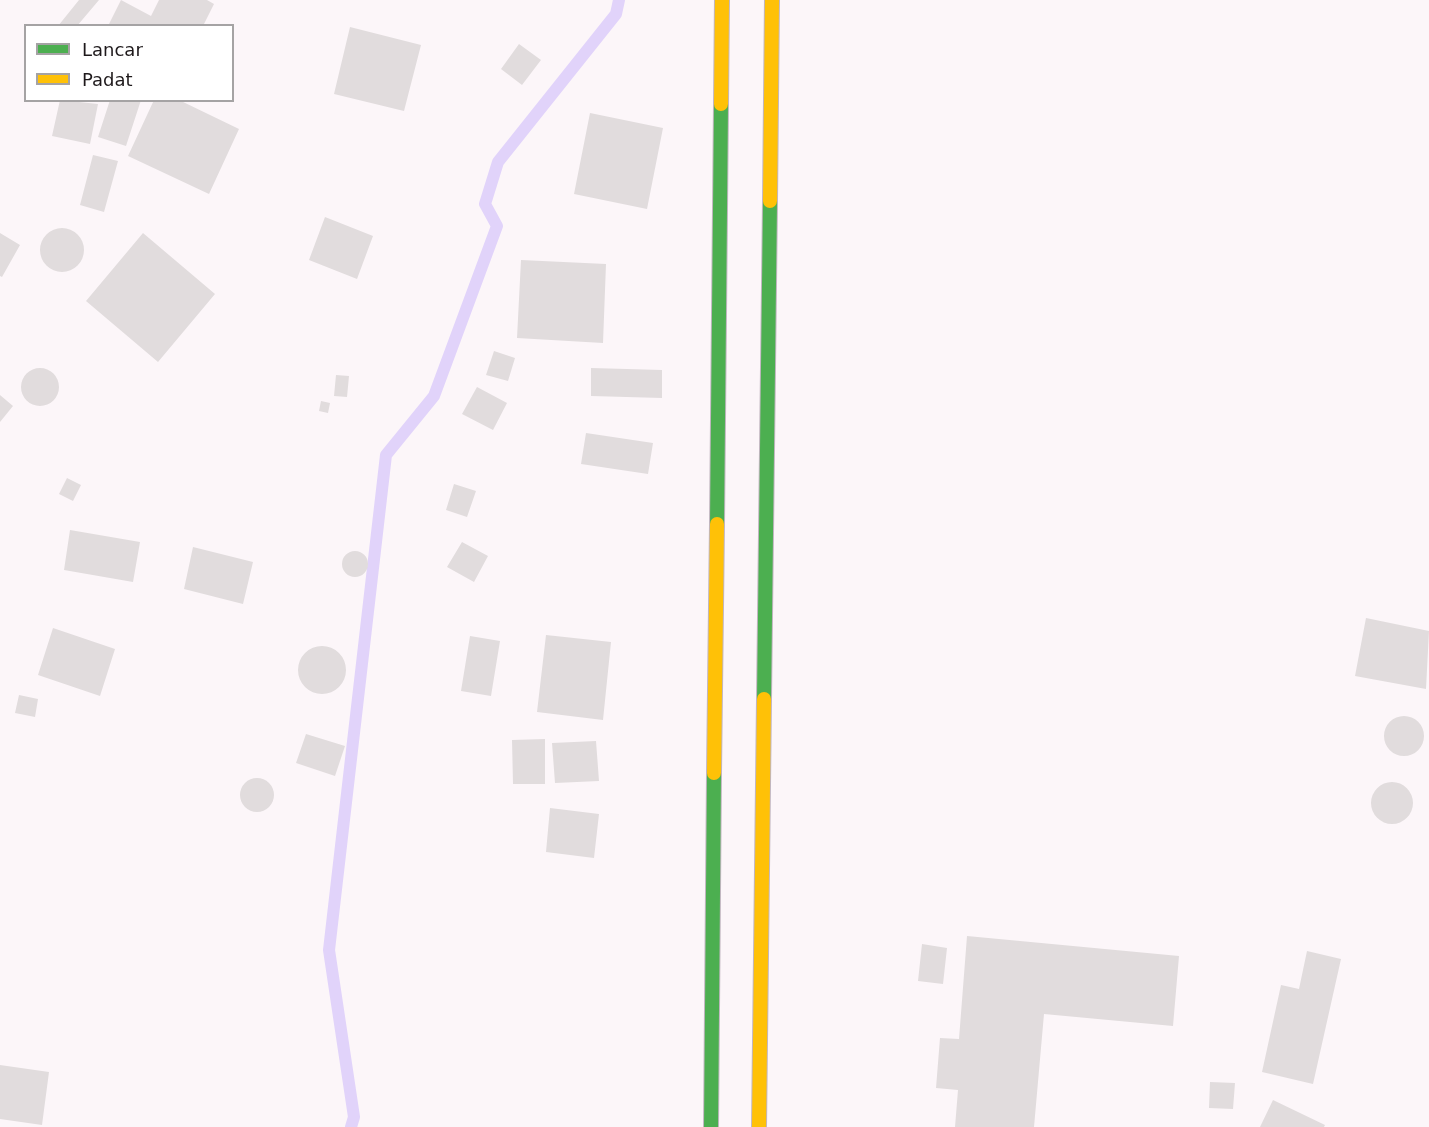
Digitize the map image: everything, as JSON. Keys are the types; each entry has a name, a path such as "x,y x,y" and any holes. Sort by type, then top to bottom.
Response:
{"highway":[{"path":"711,1127 722,0"},
{"path":"759,1127 772,0"}],"building":[{"path":"79,0 99,0 79,24 60,24"},
{"path":"121,0 151,16 159,0 207,0 214,4 204,24 109,24"},
{"path":"350,27 421,45 404,111 334,94"},
{"path":"519,44 541,60 522,85 501,69"},
{"path":"60,102 98,104 90,144 52,136"},
{"path":"109,102 140,102 126,146 98,137"},
{"path":"153,102 183,102 239,129 209,194 128,156"},
{"path":"590,113 663,128 647,209 574,194"},
{"path":"93,155 118,161 104,212 80,205"},
{"path":"325,217 373,236 357,279 309,260"},
{"path":"62,228 78,234 84,250 78,266 62,272 46,266 40,250 46,234"},
{"path":"0,233 20,245 2,277 0,276"},
{"path":"143,233 215,294 158,362 86,301"},
{"path":"521,260 606,264 603,343 517,338"},
{"path":"494,351 515,358 508,381 486,375"},
{"path":"40,368 54,373 59,387 54,401 40,406 26,401 21,387 26,373"},
{"path":"591,368 662,370 662,398 591,396"},
{"path":"336,375 349,376 347,397 334,396"},
{"path":"477,387 507,403 493,430 462,414"},
{"path":"0,395 13,406 0,422"},
{"path":"321,401 330,403 328,413 319,411"},
{"path":"586,433 653,443 648,474 581,464"},
{"path":"67,478 81,485 73,501 59,494"},
{"path":"454,484 476,491 467,517 446,510"},
{"path":"70,530 140,542 133,582 64,570"},
{"path":"462,542 488,556 474,582 447,567"},
{"path":"193,547 253,562 243,604 184,589"},
{"path":"355,551 364,555 368,564 364,573 355,577 346,573 342,564 346,555"},
{"path":"1366,618 1429,631 1426,689 1355,676"},
{"path":"53,628 115,649 100,696 38,675"},
{"path":"546,635 611,642 603,720 537,712"},
{"path":"470,636 500,641 491,696 461,691"},
{"path":"317,646 327,646 342,656 346,670 342,684 336,690 327,694 317,694 302,684 298,675 298,665 308,650"},
{"path":"19,695 38,699 35,717 15,713"},
{"path":"1404,716 1418,722 1424,736 1418,750 1404,756 1390,750 1384,736 1390,722"},
{"path":"306,734 345,746 335,776 296,763"},
{"path":"545,739 545,784 513,784 512,740"},
{"path":"596,741 599,781 555,783 552,743"},
{"path":"257,778 269,783 274,795 269,807 257,812 245,807 240,795 245,783"},
{"path":"1392,782 1400,783 1407,788 1412,795 1412,811 1407,818 1400,823 1392,824 1384,823 1377,818 1372,811 1371,803 1372,795 1377,788 1384,783"},
{"path":"550,808 599,814 594,858 546,852"},
{"path":"967,936 1179,956 1173,1026 1044,1014 1034,1127 955,1127 958,1090 936,1088 940,1038 959,1039"},
{"path":"922,944 947,948 943,984 918,981"},
{"path":"1307,951 1341,959 1313,1084 1262,1072 1281,985 1299,989"},
{"path":"0,1065 49,1072 42,1125 0,1119"},
{"path":"1210,1082 1235,1083 1233,1109 1209,1108"},
{"path":"1273,1100 1325,1125 1324,1127 1260,1127"}],"waterway":[{"path":"351,1127 354,1117 329,950 386,455 434,396 497,226 485,204 498,162 616,14 619,0"}],"traffic: fast":[{"path":"717,524 721,104"},
{"path":"764,699 770,201"},
{"path":"711,1127 714,773"}],"traffic: slow":[{"path":"721,104 722,0"},
{"path":"770,201 772,0"},
{"path":"714,773 717,524"},
{"path":"759,1127 764,699"}]}
